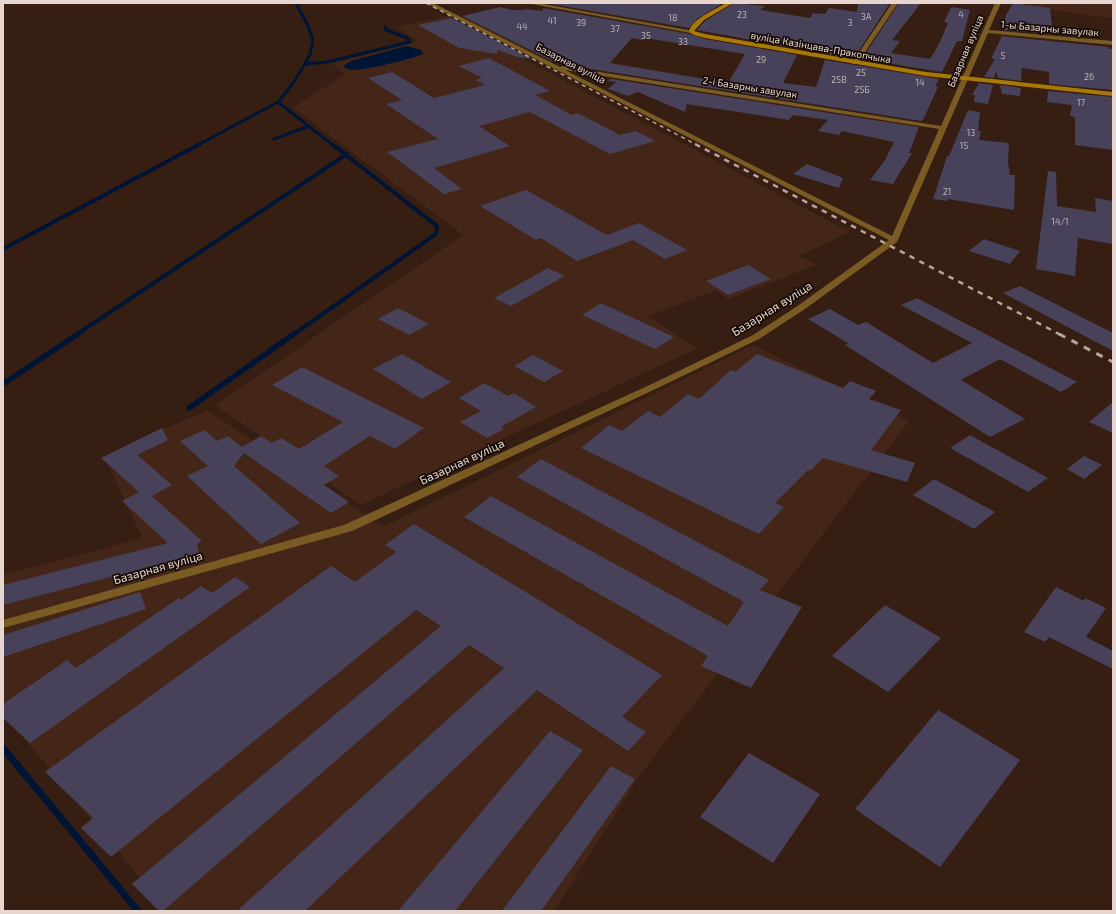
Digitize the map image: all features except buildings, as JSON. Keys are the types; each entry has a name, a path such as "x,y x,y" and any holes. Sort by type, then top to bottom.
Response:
{"street":[{"name":"Базарная вуліца","path":"430,3 894,240"},
{"name":"вуліца Казінцава-Пракопчыка","path":"529,3 692,31 696,34 705,36 855,63 966,79 1113,94"},
{"path":"692,31 692,27 698,22 730,3"},
{"path":"855,63 895,3"},
{"name":"Базарная вуліца","path":"3,624 348,528 567,427 756,337 802,307 894,240 966,79 998,3"},
{"name":"1-ы Базарны завулак","path":"985,31 1113,43"},
{"name":"2-і Базарны завулак","path":"553,66 943,128"}],"shaded area":[{"path":"999,3 1113,3 1113,18 1110,18"},
{"path":"447,16 503,48 850,232 799,256 817,265 728,299 716,291 647,316 698,348 361,505 215,405 463,235 293,108 345,74 332,64 417,41 397,27"},
{"path":"753,345 909,421 638,778 554,911 167,911 3,713 3,575 142,538 104,456 207,410 383,527"}],"water":[{"path":"406,46 421,50 423,54 399,62 366,69 351,70 343,66 351,61"}],"waterway":[{"path":"278,102 294,82 310,55 313,40 308,26 296,3"},
{"path":"305,64 327,62 410,42 407,38 385,29 385,27"},
{"path":"198,145 278,102"},
{"path":"278,102 309,126"},
{"path":"274,139 309,126"},
{"path":"309,126 333,145"},
{"path":"3,249 200,144"},
{"path":"332,144 346,155"},
{"path":"76,335 346,155"},
{"path":"293,335 436,234 437,226 346,155"},
{"path":"3,384 78,334"},
{"path":"189,408 294,334"},
{"path":"3,748 138,911"}],"railway":[{"path":"426,3 697,145"},
{"path":"695,144 1061,335"},
{"path":"1059,334 1113,362"}]}
